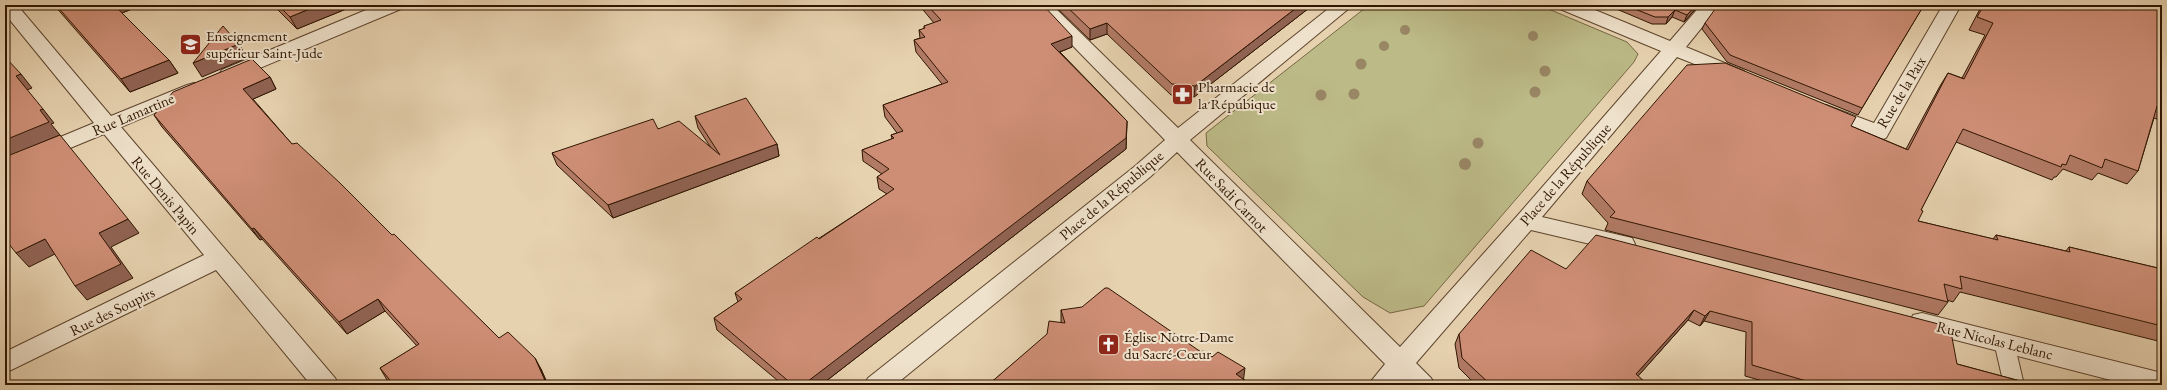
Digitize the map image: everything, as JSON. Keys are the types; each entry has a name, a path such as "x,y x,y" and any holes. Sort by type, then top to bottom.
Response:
{"street":[{"name":"Rue Denis Papin","path":"7,5 326,385"},
{"name":"Rue Lamartine","path":"5,168 394,5"},
{"name":"Rue Sadi Carnot","path":"1042,5 1422,385"},
{"name":"Place de la République","path":"877,385 1142,172 1177,139 1344,5"},
{"path":"1567,5 1754,82"},
{"name":"Place de la République","path":"1381,385 1526,221 1672,48 1711,5"},
{"name":"Rue de la Paix","path":"1806,103 1879,133 1952,5"},
{"path":"1526,221 1646,250"},
{"name":"Rue des Soupirs","path":"5,363 219,258"},
{"name":"Rue Nicolas Leblanc","path":"1898,315 2162,383"}],"lane":[{"path":"2004,342 2014,385"}],"shaded area":[{"path":"1369,5 1539,5 1627,42 1638,54 1634,62 1424,306 1390,313 1363,297 1207,146 1206,133"}],"building":[{"path":"56,5 114,5 169,60 121,79"},
{"path":"278,5 319,5 290,17"},
{"path":"927,5 1043,5 1072,36 1051,44 1127,121 1126,138 803,385 793,385 714,318 742,299 735,293 817,237 819,239 894,189 877,177 889,169 862,150 894,138 891,135 903,131 883,105 948,82 914,40 925,37 919,30 925,28 924,26 941,20"},
{"path":"1065,5 1300,5 1195,86 1172,84 1107,23 1090,29"},
{"path":"1625,5 1696,5 1687,15 1675,10 1668,17 1655,17"},
{"path":"1718,5 1924,5 1862,108 1730,55 1705,23"},
{"path":"1984,5 2162,5 2162,105 2158,103 2138,171 2105,159 2102,168 2070,155 2066,165 2062,164 2061,167 1963,129 1921,210 1923,211 1918,221 1998,240 1996,235 2070,252 2069,247 2162,269 2162,326 1960,276 1962,289 1944,284 1948,302 1610,217 1615,212 1587,181 1687,65 1725,63 1856,117 1851,126 1908,150 1948,73 1964,79 1993,23 1977,17"},
{"path":"223,26 239,44 193,63"},
{"path":"5,57 21,74 16,76 43,109 40,110 49,122 5,140"},
{"path":"252,59 270,77 243,89 292,144 297,143 340,183 499,338 508,332 535,358 547,385 394,385 380,368 419,344 378,299 339,322 254,228 252,229 154,115 173,92"},
{"path":"746,98 777,144 608,205 552,153 653,119 658,129 679,121 720,155 695,116"},
{"path":"60,135 128,219 99,233 121,264 75,286 45,239 16,253 5,239 5,157"},
{"path":"1596,235 1950,327 1957,364 2035,385 1820,385 1752,365 1752,322 1710,311 1705,316 1694,310 1636,374 1648,385 1491,385 1462,358 1459,334 1531,250 1566,269"},
{"name":"Église Notre-Dame du Sacré-Cœur","path":"1105,288 1108,288 1201,352 1203,351 1212,357 1218,352 1245,368 1236,374 1246,381 1242,385 988,385 1047,334 1049,321 1065,323 1061,310 1082,307"}],"place":[{"name":"Enseignement supérieur Saint-Jude","path":"190,44"},
{"name":"Pharmacie de la Répubique","path":"1183,95"},
{"name":"Église Notre-Dame du Sacré-Cœur","path":"1108,345"}]}
